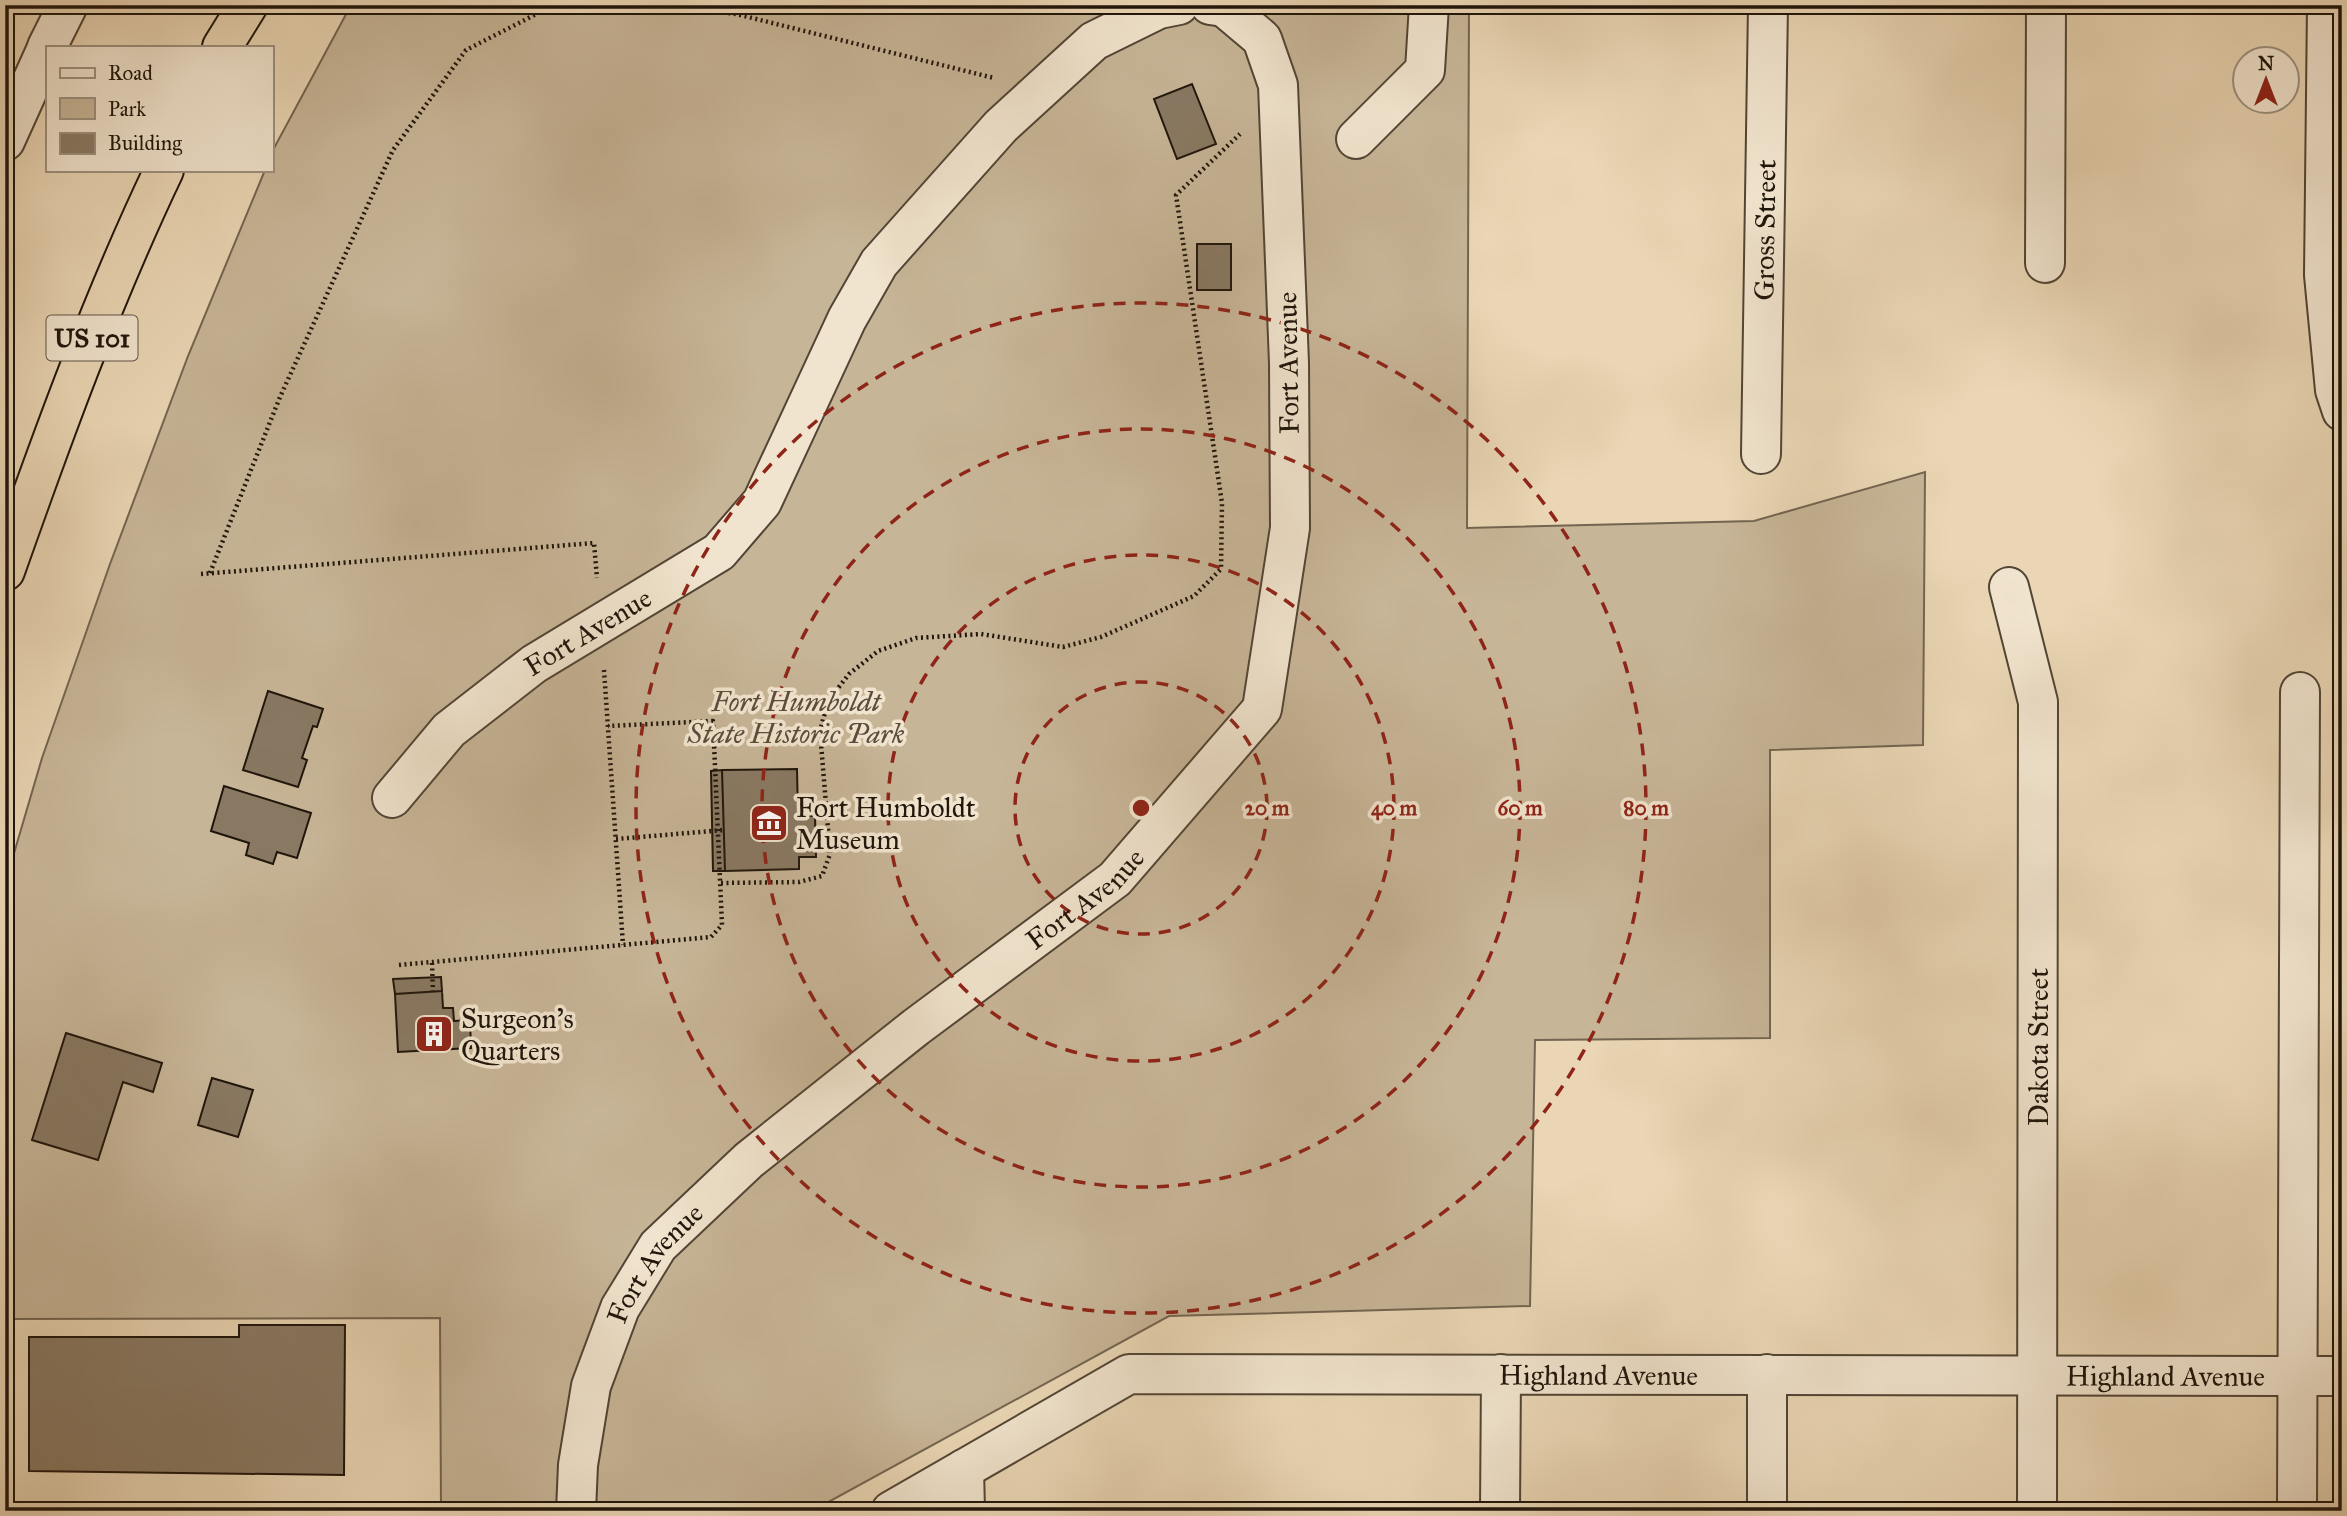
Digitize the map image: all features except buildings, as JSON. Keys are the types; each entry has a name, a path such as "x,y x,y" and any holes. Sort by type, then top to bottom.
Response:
{"highway":[{"path":"223,46 248,5"},
{"name":"US 101","path":"5,571 54,433 134,232 163,172"}],"street":[{"path":"48,46 68,5"},
{"name":"Fort Avenue","path":"392,798 449,730 534,664 719,552 762,502 847,319 879,263 1001,126 1094,41 1159,9 1179,5"},
{"name":"Fort Avenue","path":"576,1511 578,1465 591,1386 620,1308 659,1246 749,1160 916,1027 1115,879 1262,709 1290,528 1289,363 1278,85 1262,39 1224,7 1210,5"},
{"path":"1356,139 1425,70 1429,5"},
{"name":"Gross Street","path":"1761,454 1768,5"},
{"path":"2045,263 2046,5"},
{"path":"2327,5 2325,275 2335,390 2342,411"},
{"path":"5,141 46,50"},
{"name":"Dakota Street","path":"2009,587 2038,702 2037,1511"},
{"path":"2297,1511 2300,692"},
{"name":"Highland Avenue","path":"891,1511 1129,1374 2342,1376"},
{"path":"1500,1511 1501,1374"},
{"path":"1767,1374 1767,1511"},
{"path":"964,1469 965,1511"}],"path":[{"path":"210,573 280,397 393,150 466,50 554,5"},
{"path":"674,5 736,14 1041,89"},
{"path":"721,883 799,882 822,876 830,854 820,731 828,701 849,674 878,651 916,638 981,634 1063,647 1101,637 1194,596 1221,569 1222,503 1176,195 1278,97"},
{"path":"399,965 711,937 722,925 721,830 713,721 608,726"},
{"path":"616,839 721,830"},
{"path":"432,963 433,992"}],"green space":[{"name":"Fort Humboldt State Historic Park","path":"351,5 1469,5 1467,528 1754,521 1925,472 1923,745 1770,750 1770,1038 1535,1040 1530,1306 1169,1316 812,1511 441,1511 440,1318 5,1319 5,884 42,758 110,564 188,356 264,172 273,172 273,150"}],"place":[{"name":"Fort Humboldt Museum","path":"769,823"},
{"name":"Surgeon's Quarters","path":"434,1034"}]}
